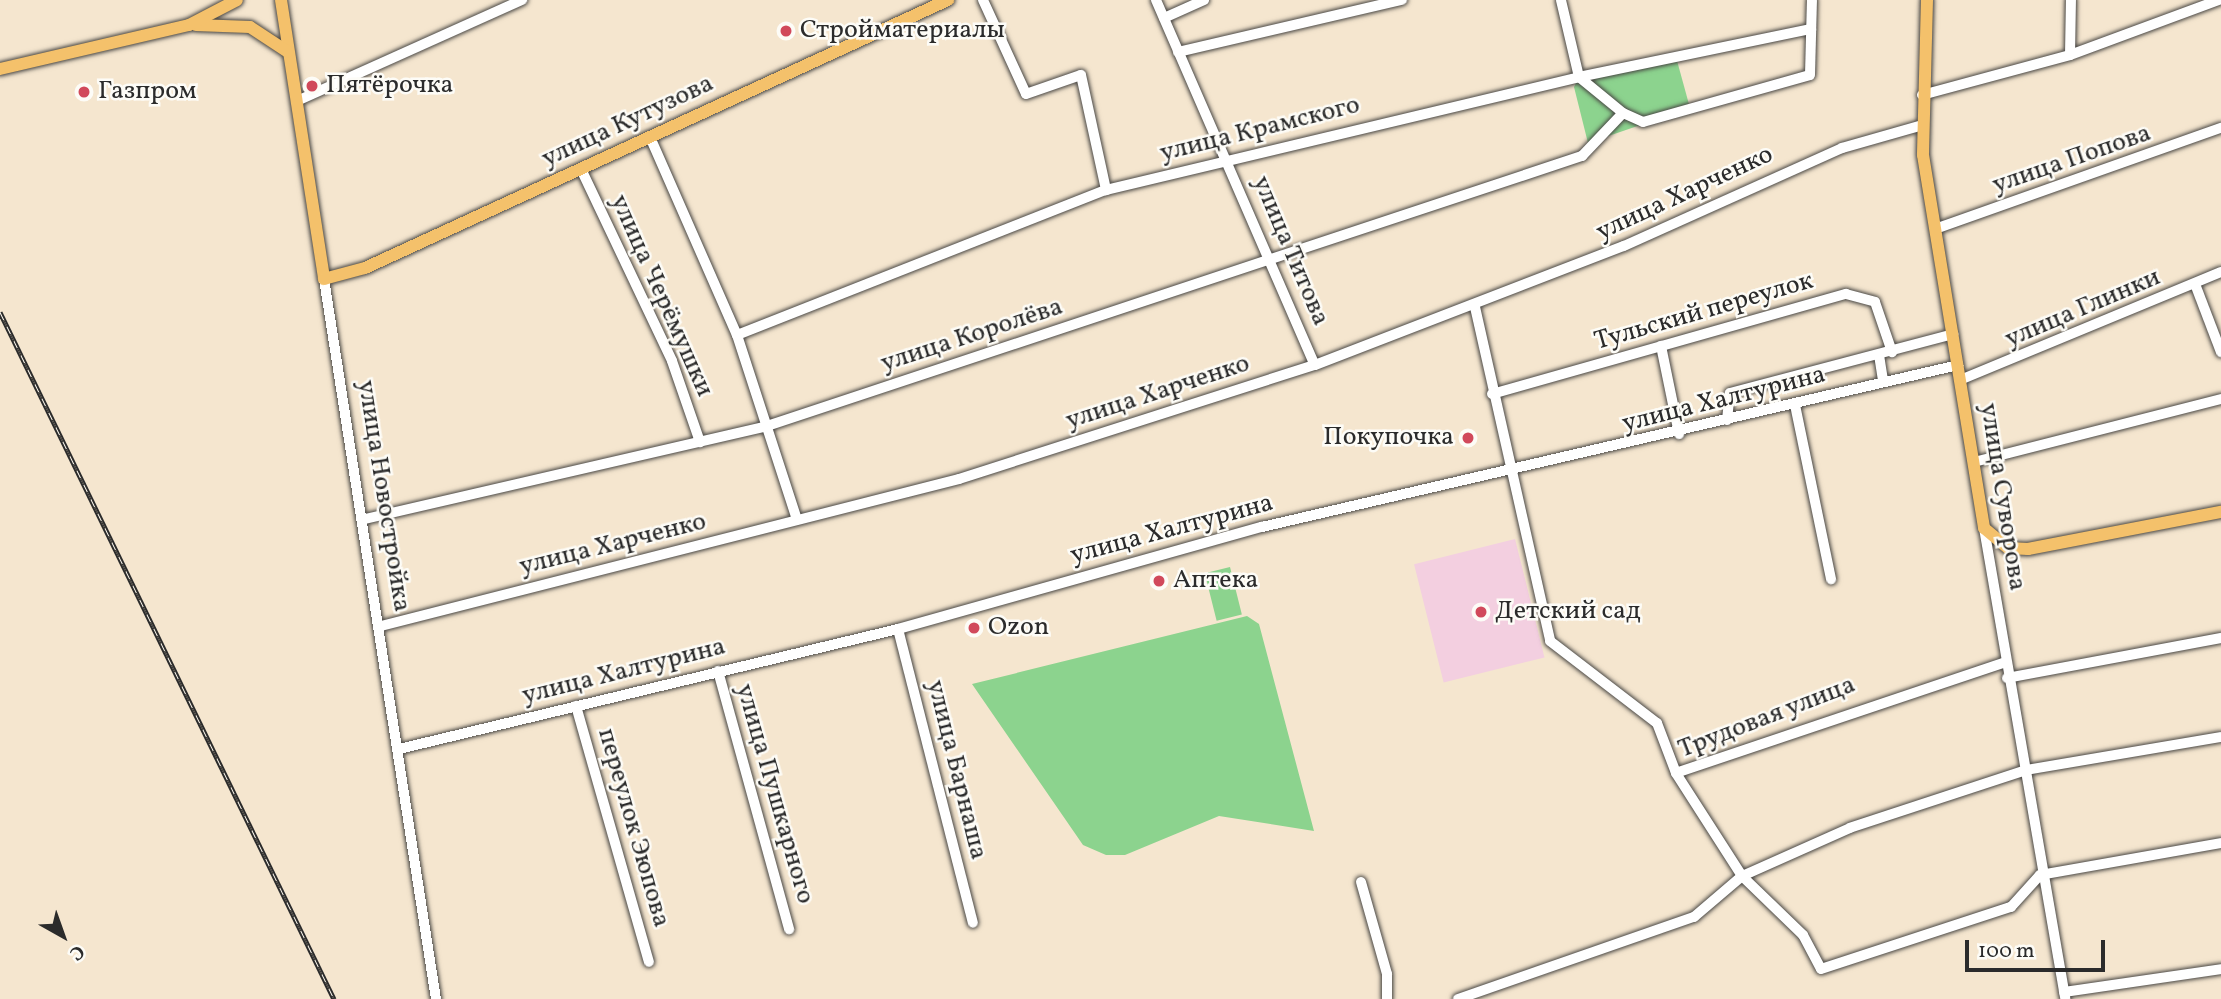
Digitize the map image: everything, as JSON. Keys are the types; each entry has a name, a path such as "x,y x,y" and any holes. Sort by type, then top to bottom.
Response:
{"main road":[{"path":"0,69 189,25 237,0"},
{"name":"улица Новостройка","path":"281,0 324,279"},
{"name":"улица Кутузова","path":"324,279 365,268 948,0"},
{"name":"улица Суворова","path":"1927,0 1923,125 1935,229 1984,528"},
{"path":"189,25 250,27 288,52"},
{"path":"1984,528 2008,548 2028,549 2221,512"}],"street":[{"path":"297,101 522,0"},
{"path":"983,0 1026,94 1081,75 1106,190"},
{"name":"улица Титова","path":"1156,0 1229,158 1315,365"},
{"path":"1164,18 1204,0"},
{"path":"1178,52 1402,0"},
{"path":"1561,0 1579,77 1623,113 1643,122 1810,75 1812,0"},
{"path":"2070,55 2071,0"},
{"path":"1922,95 2070,55 2219,0"},
{"name":"улица Крамского","path":"737,335 1106,190 1229,158 1579,77 1811,29"},
{"name":"улица Королёва","path":"365,519 767,426 1582,156 1623,113"},
{"name":"улица Харченко","path":"381,626 959,480 1315,365 1475,307 1774,175 1923,125"},
{"name":"улица Попова","path":"1935,229 2221,128"},
{"path":"650,137 737,335 797,520"},
{"name":"улица Черёмушки","path":"580,169 673,361 700,442"},
{"name":"улица Глинки","path":"1960,380 2221,272"},
{"name":"улица Новостройка","path":"324,279 365,519 436,999"},
{"path":"2194,284 2221,352"},
{"name":"Тульский переулок","path":"1492,394 1661,346 1863,295 1875,302 1892,352"},
{"path":"1475,307 1509,473 1550,641 1657,723 1676,773"},
{"path":"1727,420 1730,393 1953,334"},
{"path":"1661,346 1679,434"},
{"path":"1879,355 1884,381"},
{"name":"улица Халтурина","path":"399,749 898,629 1262,527 1679,434 1884,381 1958,365"},
{"path":"1974,462 2221,398"},
{"path":"1795,405 1831,579"},
{"name":"улица Суворова","path":"1984,528 2007,678 2026,770 2040,875 2064,996"},
{"name":"улица Барнаша","path":"898,629 973,923"},
{"path":"2007,678 2221,638"},
{"name":"Трудовая улица","path":"2005,662 1676,773 1742,876 1803,935 1821,969 2011,907 2040,875"},
{"name":"улица Пушкарного","path":"718,671 789,929"},
{"name":"переулок Эюпова","path":"576,706 649,962"},
{"path":"1458,999 1695,917 1742,876 1850,828 2026,770 2221,737"},
{"path":"2040,875 2221,843"},
{"path":"1361,882 1387,974 1387,999"},
{"path":"2064,996 2221,969"}],"shaded area":[{"name":"Детский сад","path":"1515,539 1545,657 1444,683 1414,564"}],"green space":[{"path":"1676,57 1690,108 1588,143 1574,87 1579,77"},
{"path":"1230,567 1242,615 1217,621 1205,573"},
{"path":"1247,616 1259,624 1314,831 1219,816 1125,855 1106,855 1083,845 972,684"}],"railway":[{"path":"0,312 334,999"}],"place":[{"name":"Стройматериалы","path":"786,31"},
{"name":"Пятёрочка","path":"312,86"},
{"name":"Газпром","path":"84,92"},
{"name":"Покупочка","path":"1468,438"},
{"name":"Аптека","path":"1159,581"},
{"name":"Детский сад","path":"1481,612"},
{"name":"Ozon","path":"974,628"}]}
